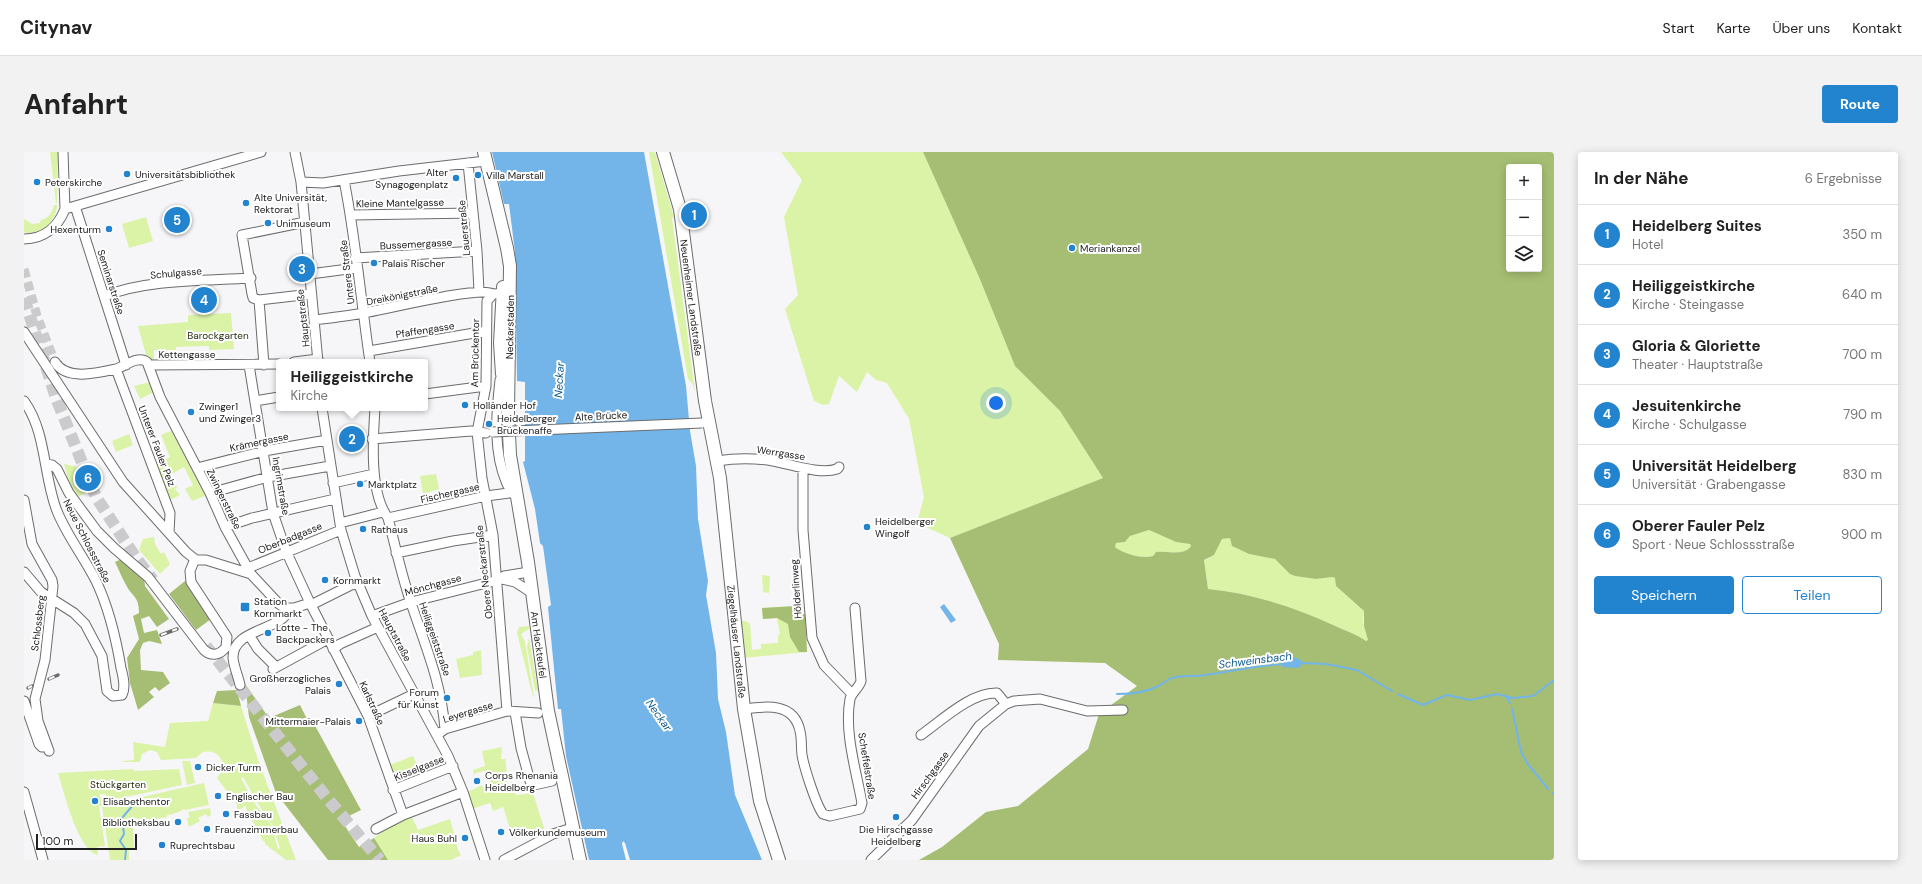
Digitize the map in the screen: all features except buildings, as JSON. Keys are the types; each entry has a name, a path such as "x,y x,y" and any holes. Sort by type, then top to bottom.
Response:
{"main road":[{"name":"Neuenheimer Landstraße","path":"663,152 681,216 706,422"},
{"name":"Neckarstaden","path":"485,157 504,241 500,343 502,377 508,413"},
{"name":"Neckarstaden","path":"502,293 509,428"},
{"name":"Ziegelhäuser Landstraße","path":"706,422 717,461 724,506 744,709 760,801 779,860"},
{"name":"Am Hackteufel","path":"509,428 511,462 529,572 548,711 580,860"}],"street":[{"path":"24,239 39,237 49,232 60,219 65,209 63,152"},
{"path":"65,209 138,184 261,152"},
{"name":"Hauptstraße","path":"295,152 301,182 305,222 306,264 312,274 311,294 318,359"},
{"path":"301,182 323,184 344,180 470,165 485,157"},
{"name":"Lauerstraße","path":"470,165 477,251 476,292"},
{"name":"Untere Straße","path":"344,180 351,215 356,268 369,359"},
{"name":"Seminarstraße","path":"75,206 101,291 105,296 124,362"},
{"name":"Kleine Mantelgasse","path":"351,215 473,213"},
{"path":"305,222 242,235 251,278 253,298 259,300 311,294"},
{"name":"Bussemergasse","path":"355,258 477,251"},
{"path":"312,274 356,268"},
{"name":"Schulgasse","path":"105,296 115,292 163,284 251,278"},
{"name":"Dreikönigstraße","path":"314,320 363,314 476,292 488,291 502,293"},
{"name":"Am Brückentor","path":"482,432 480,419 486,386 482,332 488,301 502,293"},
{"path":"259,300 267,365"},
{"path":"24,332 123,482 169,533 195,559 250,571"},
{"name":"Pfaffengasse","path":"368,351 482,332"},
{"name":"Kettengasse","path":"55,362 65,371 76,374 116,368 124,362 142,360 149,365 276,364"},
{"name":"Zwingerstraße","path":"149,365 160,397 210,493 225,527 250,571 279,604 289,609"},
{"name":"Ingrimstraße","path":"249,365 273,513 286,551 310,604"},
{"name":"Unterer Fauler Pelz","path":"116,368 170,513 169,533"},
{"path":"502,377 500,380 497,425 498,453 507,484 510,489 517,492"},
{"path":"428,394 486,386"},
{"path":"255,401 276,398"},
{"name":"Neue Schlossstraße","path":"24,401 37,427 58,512 95,580 108,613 122,675 124,688 122,695 115,696 108,692 102,656 85,624 74,613 41,592 24,572"},
{"name":"Hauptstraße","path":"322,411 340,526 360,587 372,616 453,766 460,794 483,859"},
{"path":"340,526 385,515 374,474 372,439 375,411"},
{"name":"Alte Brücke","path":"372,439 482,432 706,422"},
{"name":"Obere Neckarstraße","path":"482,432 486,499 500,579 511,712 530,781 534,784 552,781"},
{"name":"Krämergasse","path":"197,468 264,451 327,440"},
{"name":"Werrgasse","path":"717,461 742,459 772,461 803,468 833,470 839,467"},
{"name":"Neue Schlossstraße","path":"46,464 52,465 57,469 69,494 97,530 114,548 148,577 202,649 209,654 216,654 226,647 228,637 191,582 190,571 195,559"},
{"path":"210,493 268,477 330,466"},
{"name":"Hölderlinweg","path":"803,468 803,518 812,638 824,665 852,694"},
{"path":"333,483 374,474"},
{"name":"Fischergasse","path":"385,515 486,499 517,492"},
{"path":"225,527 252,518 335,499"},
{"name":"Schlossberg","path":"24,500 32,544 52,580 54,589 44,664 35,699 38,720 48,748 42,747 39,744 24,701"},
{"name":"Heiliggeiststraße","path":"385,515 411,602 438,681 442,699 445,729"},
{"name":"Oberbadgasse","path":"250,571 286,551 340,526"},
{"path":"396,553 452,541 493,535"},
{"name":"Mönchgasse","path":"372,616 411,602 500,579 504,576 529,572"},
{"path":"500,579 515,582 532,593"},
{"path":"240,685 234,661 234,654 238,644 249,636 281,619 288,613 289,609 310,604 354,584 360,587"},
{"name":"Karlstraße","path":"310,604 368,716 403,815"},
{"name":"Scheffelstraße","path":"744,709 769,706 782,708 791,714 800,729 804,764 822,812 826,816 860,809 862,805 850,729 850,699 852,694 859,686 861,677 855,608"},
{"path":"333,649 340,644 378,627"},
{"path":"249,636 274,668 328,639"},
{"path":"921,735 961,706 982,696 997,693 1006,704"},
{"path":"368,716 414,694"},
{"name":"Hirschgasse","path":"871,860 912,820 979,726 1006,704 1040,699 1087,711 1123,710"},
{"name":"Leyergasse","path":"437,736 445,729 511,712 538,713"},
{"name":"Kisselgasse","path":"393,790 453,766"},
{"path":"24,792 44,860"},
{"path":"376,829 403,815 460,794"},
{"path":"504,860 553,834 572,828"}],"green space":[{"path":"50,152 58,152 57,203 56,203"},
{"path":"649,152 655,152 674,217 672,218 695,392 692,383 688,379"},
{"path":"781,152 923,152 979,277 1015,366 1060,411 1103,478 950,538 917,523 924,497 909,419 887,383 876,380 867,372 857,392 839,376 829,404 823,405 814,401 785,309 798,295 784,217 802,180"},
{"path":"923,152 1554,152 1554,860 919,860 942,847 986,812 1018,806 1088,749 1099,714 1137,686 1105,663 998,660 999,644 950,538 1103,478 1060,411 1015,366 979,277","holes":["1149,530 1176,542 1190,544 1191,546 1185,551 1156,552 1153,556 1149,557 1133,555 1123,552 1115,547 1116,543 1125,542 1130,536","1230,538 1232,546 1249,554 1275,559 1290,574 1295,576 1316,579 1335,578 1336,586 1364,611 1364,626 1368,640 1366,641 1318,618 1288,607 1256,597 1208,589 1204,560 1214,555 1222,539"]},
{"path":"54,205 57,205 56,211 51,222 36,232 24,232 24,219 32,224 40,223 41,220 50,215"},
{"path":"146,217 153,241 129,248 122,224"},
{"name":"Barockgarten","path":"231,313 234,349 209,350 209,346 176,347 176,350 154,350 154,362 146,355 138,326 188,322 188,315"},
{"path":"150,382 154,392 140,399 134,386"},
{"path":"173,430 207,495 192,501 185,489 193,485 184,467 170,475 177,487 175,489 180,495 170,500 156,464 170,457 161,435"},
{"path":"129,434 133,445 116,452 112,441"},
{"path":"64,464 78,467 80,471 88,467 96,485 88,488 89,491 78,497 68,478"},
{"path":"436,474 439,489 423,494 420,476"},
{"path":"1149,530 1176,542 1190,544 1191,546 1185,551 1156,552 1153,556 1149,557 1128,554 1115,547 1116,543 1125,542 1130,536"},
{"path":"154,537 155,544 161,554 164,552 170,564 160,574 139,550 143,539"},
{"path":"1230,538 1232,546 1249,554 1275,559 1290,574 1295,576 1316,579 1336,578 1336,586 1364,611 1363,622 1368,640 1366,642 1350,632 1288,607 1256,597 1208,589 1204,560 1213,555 1222,539"},
{"path":"122,559 144,577 145,586 169,619 157,627 149,616 141,619 144,633 157,630 162,644 149,641 143,643 140,650 141,670 163,672 170,683 159,691 155,687 149,692 154,697 138,710 130,683 127,658 139,639 133,616 139,613 139,607 137,600 126,585 115,562"},
{"path":"762,575 770,576 769,593 763,592"},
{"path":"185,581 211,619 196,630 169,594"},
{"path":"796,606 797,615 805,614 807,652 743,658 741,621 746,621 750,624 752,650 761,649 761,644 778,643 778,636 780,634 777,618 763,619 762,608"},
{"path":"796,606 797,615 805,614 807,652 799,652 790,637 788,624 777,618 763,619 762,608"},
{"path":"529,626 529,629 521,634 525,642 534,697 517,633 519,627"},
{"path":"529,638 538,690 535,691 527,647"},
{"path":"481,650 482,675 460,678 456,659 473,655 473,652"},
{"path":"245,684 269,718 300,705 307,719 312,720 361,810 341,820 359,847 374,838 388,860 328,860 276,793 249,717"},
{"path":"237,690 241,706 213,703 217,691"},
{"path":"213,703 241,706 258,760 296,860 286,860 265,844 246,809 246,806 238,810 237,805 217,778 222,768 221,759 218,755 209,751 203,752 196,758 161,760 157,752 150,750 142,754 140,762 123,762 134,760 133,742 165,747 170,723 208,721","holes":["243,777 257,802 272,824 280,848 278,849 271,824 255,804 241,778"]},
{"path":"502,747 501,759 505,759 506,763 508,792 515,792 516,795 527,794 526,792 532,790 546,834 534,841 532,837 527,838 526,834 513,838 503,807 493,811 490,803 472,809 468,792 482,785 484,788 491,785 485,771 474,775 473,770 485,766 482,751"},
{"path":"413,756 419,769 415,773 417,779 414,780 411,777 395,782 387,766"},
{"path":"182,761 190,761 195,783 187,785"},
{"name":"Stückgarten","path":"133,769 134,771 179,769 182,785 107,801 106,794 100,794 102,806 99,806 105,846 97,847 98,855 91,851 84,843 78,832 58,773"},
{"path":"204,783 209,805 184,809 177,813 167,815 167,817 139,822 137,818 131,819 129,823 133,828 134,849 129,849 129,860 110,860 102,806"},
{"path":"210,808 211,815 208,817 206,814 198,818 200,821 189,827 187,818 190,817 188,812"},
{"path":"412,817 418,830 450,819 458,850 461,855 451,860 388,860 374,838 394,823"}],"water":[{"name":"Neckar","path":"492,152 644,152 686,386 690,431 696,466 698,519 708,581 706,595 716,653 718,699 726,732 735,795 762,860 630,860 623,841 622,844 626,860 589,860 566,756 561,709 558,709 548,607 551,605 543,546 540,543 535,509 523,462 525,461 525,382 517,381 515,252 509,204 504,204"},
{"path":"944,604 956,620 951,623 940,607"},
{"path":"1291,656 1301,660 1301,666 1298,668 1282,667 1281,662 1283,659"}],"waterway":[{"name":"Schweinsbach","path":"1300,663 1326,664 1357,670 1392,691"},
{"name":"Schweinsbach","path":"1117,694 1147,691 1176,677 1201,676 1254,667 1283,664"},
{"path":"1398,694 1423,705 1447,695 1470,700 1497,694 1512,698 1533,696 1554,680"},
{"path":"1506,696 1510,703"},
{"path":"1512,708 1521,752 1527,763 1548,789"},
{"path":"125,860 126,850 120,841 124,834 122,818 134,804"}],"tunnel":[{"path":"24,269 37,316 55,362"},
{"path":"24,298 56,398 96,497 136,558 153,580"},
{"path":"206,646 327,798 380,860"}],"railway":[{"path":"161,635 177,629"},
{"path":"49,679 58,675"},
{"path":"28,688 32,686"}],"place":[{"name":"Universitätsbibliothek","path":"127,174"},
{"name":"Villa Marstall","path":"478,175"},
{"name":"Alter Synagogenplatz","path":"456,178"},
{"name":"Peterskirche","path":"37,182"},
{"name":"Alte Universität, Rektorat","path":"246,203"},
{"name":"Heidelberg Suites","path":"694,215"},
{"name":"Universität Heidelberg","path":"177,220"},
{"name":"Unimuseum","path":"268,223"},
{"name":"Hexenturm","path":"109,229"},
{"name":"Meriankanzel","path":"1072,248"},
{"name":"Palais Rischer","path":"374,263"},
{"name":"Gloria & Gloriette","path":"302,269"},
{"name":"Jesuitenkirche","path":"204,300"},
{"name":"Holländer Hof","path":"465,405"},
{"name":"Zwinger1 und Zwinger3","path":"191,412"},
{"name":"Heidelberger Brückenaffe","path":"489,424"},
{"name":"Heiliggeistkirche","path":"352,439"},
{"name":"Oberer Fauler Pelz","path":"88,478"},
{"name":"Marktplatz","path":"360,484"},
{"name":"Heidelberger Wingolf","path":"867,527"},
{"name":"Rathaus","path":"363,529"},
{"name":"Kornmarkt","path":"325,580"},
{"name":"Station Kornmarkt","path":"245,607"},
{"name":"Lotte - The Backpackers","path":"268,633"},
{"name":"Großherzogliches Palais","path":"339,684"},
{"name":"Forum für Kunst","path":"447,698"},
{"name":"Mittermaier-Palais","path":"359,721"},
{"name":"Dicker Turm","path":"198,767"},
{"name":"Corps Rhenania Heidelberg","path":"477,781"},
{"name":"Englischer Bau","path":"218,796"},
{"name":"Elisabethentor","path":"95,801"},
{"name":"Fassbau","path":"226,814"},
{"name":"Die Hirschgasse Heidelberg","path":"896,817"},
{"name":"Bibliotheksbau","path":"178,822"},
{"name":"Frauenzimmerbau","path":"207,829"},
{"name":"Völkerkundemuseum","path":"501,832"},
{"name":"Haus Buhl","path":"465,838"},
{"name":"Ruprechtsbau","path":"162,845"}]}
